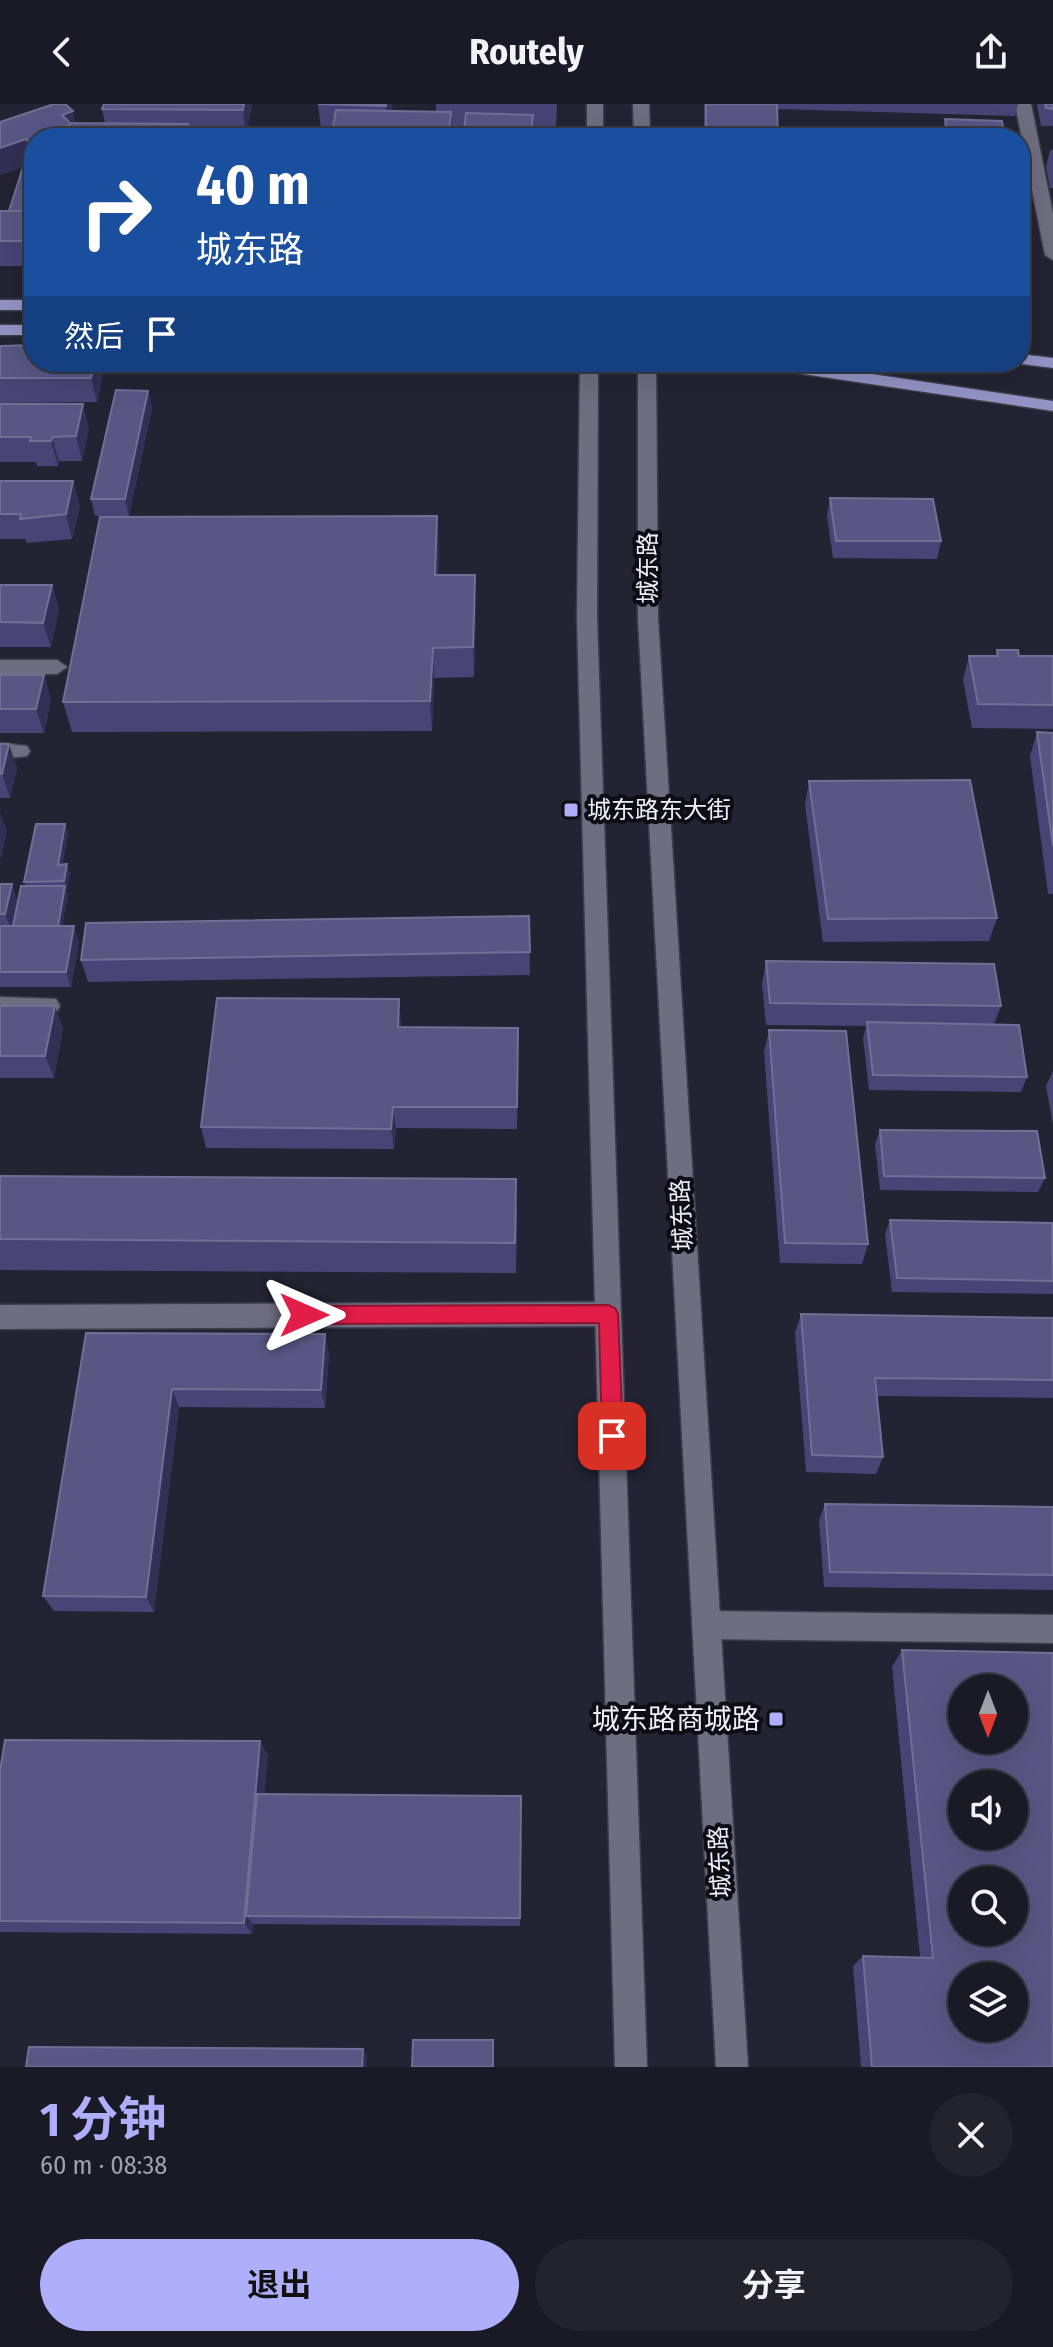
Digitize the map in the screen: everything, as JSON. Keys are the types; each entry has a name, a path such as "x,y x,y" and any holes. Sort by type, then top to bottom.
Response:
{"main road":[{"path":"595,104 595,128"},
{"path":"641,104 642,128"},
{"path":"1023,104 1028,128"},
{"path":"1030,139 1053,255"},
{"path":"0,305 24,305"},
{"path":"0,330 24,330"},
{"path":"1030,360 1053,363"},
{"path":"589,372 587,618 631,2067"},
{"name":"城东路","path":"647,372 648,618 732,2067"},
{"path":"823,372 1053,406"},
{"path":"0,667 57,667"},
{"path":"0,1006 48,1006"},
{"path":"0,1317 608,1314"},
{"path":"706,1625 1053,1629"}],"building":[{"path":"54,104 65,104 73,111 62,115 70,123 188,124 187,128 69,128 70,125 61,128 24,128 24,140 0,148 0,122"},
{"path":"104,104 244,104 243,110 102,109"},
{"path":"318,104 386,104 386,106"},
{"path":"706,104 777,104 778,128 706,128"},
{"path":"336,110 451,112 449,128 333,128"},
{"path":"466,113 533,115 531,128 464,128"},
{"path":"945,119 1002,121 1003,128 946,128"},
{"path":"23,167 24,167 24,211 9,211"},
{"path":"0,211 24,211 24,241 0,241"},
{"path":"24,345 24,372 92,372 91,378 0,378 0,346"},
{"path":"116,390 148,391 125,499 91,499"},
{"path":"0,404 83,404 76,436 30,441 31,437 0,437"},
{"path":"0,481 73,481 66,514 20,519 21,514 0,514"},
{"path":"830,498 933,499 941,541 836,541"},
{"path":"437,516 435,575 475,575 473,647 433,648 430,701 63,702 100,517"},
{"path":"0,585 52,585 43,623 0,622"},
{"path":"997,650 1018,650 1019,656 1053,656 1053,705 978,704 969,656 998,656"},
{"path":"0,675 44,675 36,709 0,709"},
{"path":"1037,732 1053,733 1053,846"},
{"path":"0,744 9,744 2,774 0,774"},
{"path":"970,780 997,918 828,919 809,781"},
{"path":"36,824 65,824 58,865 67,864 64,881 24,882"},
{"path":"0,884 12,884 5,914 0,914"},
{"path":"21,886 65,886 58,926 13,926"},
{"path":"529,916 530,952 81,960 86,923"},
{"path":"0,926 74,926 66,972 0,972"},
{"path":"766,961 994,964 1001,1006 770,1003"},
{"path":"217,998 399,999 398,1027 518,1028 517,1107 393,1107 391,1129 201,1127"},
{"path":"0,1006 55,1006 45,1056 0,1056"},
{"path":"867,1022 1019,1025 1027,1077 873,1075"},
{"path":"769,1030 846,1031 868,1244 785,1243"},
{"path":"880,1130 1037,1131 1045,1178 884,1176"},
{"path":"0,1176 516,1179 515,1243 0,1239"},
{"path":"890,1220 1052,1223 1053,1281 897,1278"},
{"path":"801,1314 1053,1318 1053,1380 875,1378 883,1457 812,1455"},
{"path":"86,1333 325,1334 321,1390 172,1389 146,1597 43,1596"},
{"path":"825,1504 1053,1507 1053,1575 830,1572"},
{"path":"902,1650 1053,1653 1053,2067 872,2067 863,1956 933,1958"},
{"path":"5,1740 260,1741 244,1923 0,1921 0,1771"},
{"path":"257,1794 521,1796 520,1918 246,1916"},
{"path":"413,2040 493,2040 493,2067 412,2067"},
{"path":"29,2047 363,2049 362,2067 26,2067"}],"place":[{"name":"城东路东大街","path":"571,810"},
{"name":"城东路商城路","path":"776,1719"}],"route":[{"path":"304,1315 608,1314 612,1436"}]}
